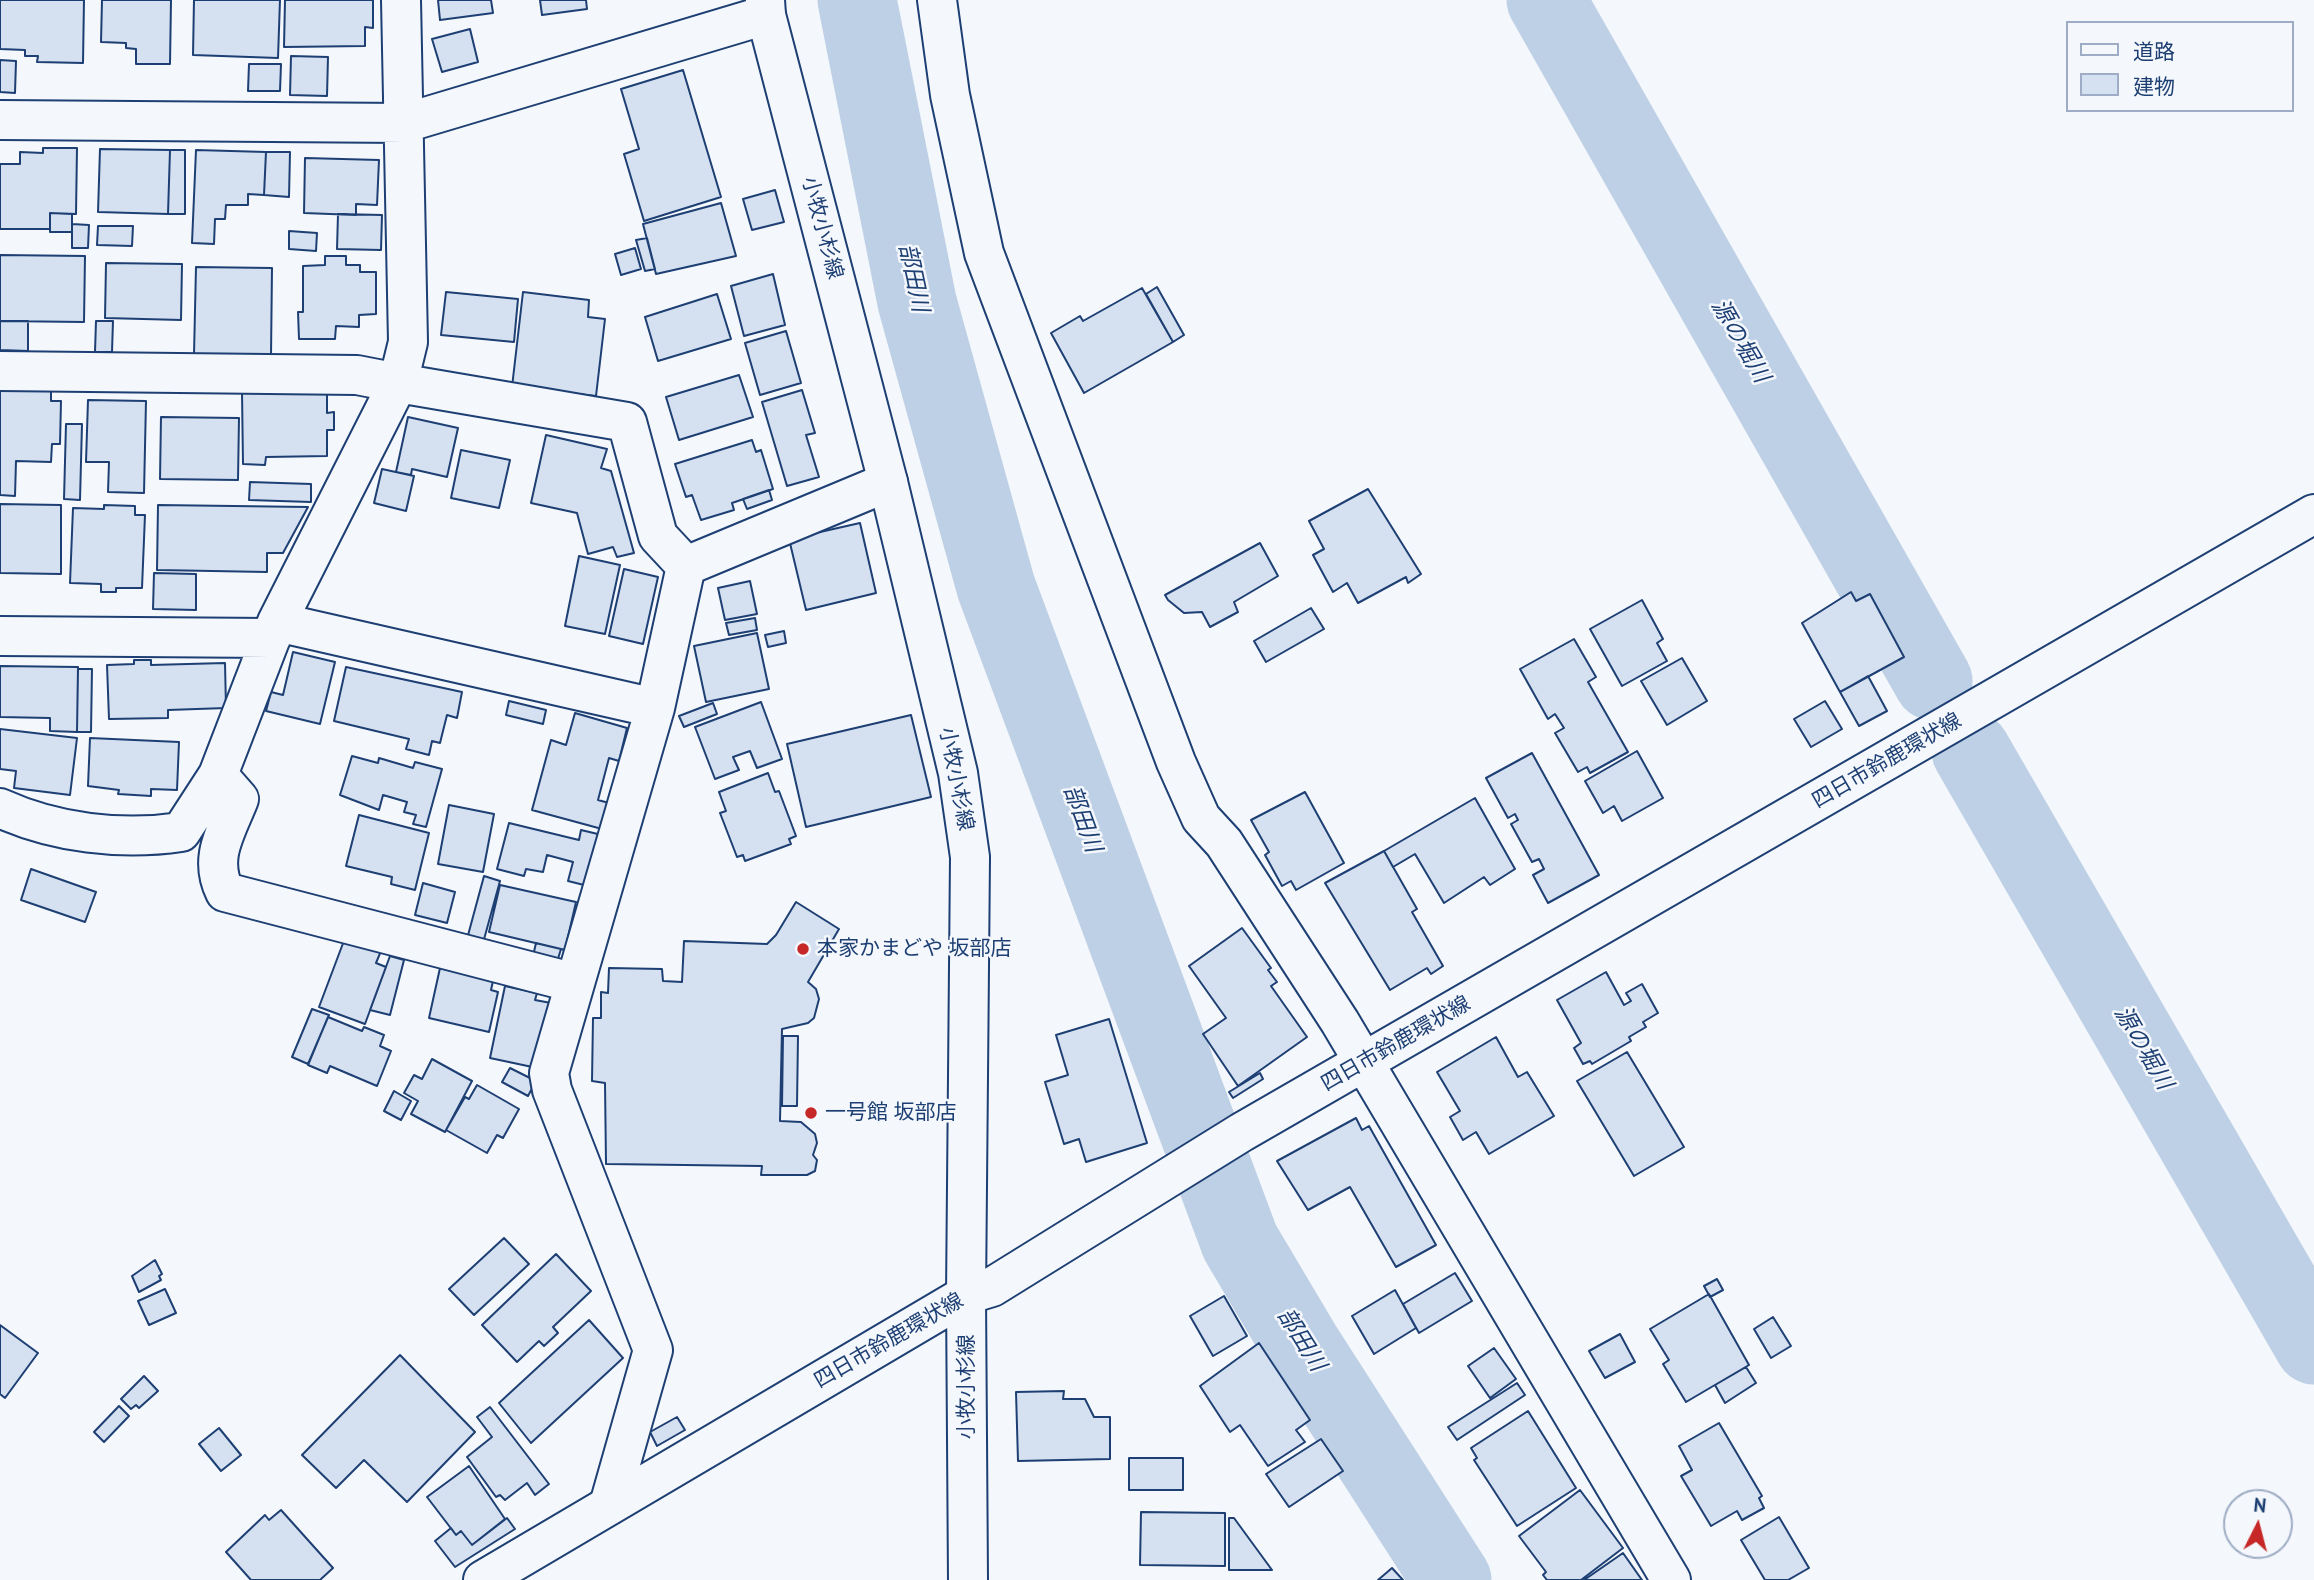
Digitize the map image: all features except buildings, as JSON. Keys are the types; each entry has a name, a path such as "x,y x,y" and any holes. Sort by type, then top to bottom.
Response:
{"street":[{"path":"0,808 30,822 59,830 159,835 181,832 218,775 274,630 398,383 408,342 401,0"},
{"path":"937,0 950,95 984,253 1176,762 1201,818 1224,843 1364,1063 1671,1580"},
{"path":"0,120 405,123 766,7"},
{"name":"小牧小杉線","path":"766,7 888,482 958,773 970,857 966,1295 968,1580"},
{"path":"0,371 357,375 627,422 658,536 686,566"},
{"path":"686,566 888,482"},
{"name":"四日市鈴鹿環状線","path":"483,1580 966,1295 992,1287 1241,1132 2314,514"},
{"path":"609,1504 653,1350 552,1090 549,1073 655,708 686,566"},
{"path":"0,636 274,630 655,708"},
{"path":"218,775 239,799 219,852 216,874 225,892 575,983"}],"waterway":[{"name":"部田川","path":"857,0 917,302 996,587 1240,1242 1300,1343 1452,1580"},
{"name":"源の堀川","path":"1546,0 1933,681"},
{"name":"源の堀川","path":"1971,751 2314,1345"}],"place":[{"name":"本家かまどや 坂部店","path":"803,949"},
{"name":"一号館 坂部店","path":"811,1113"}]}
